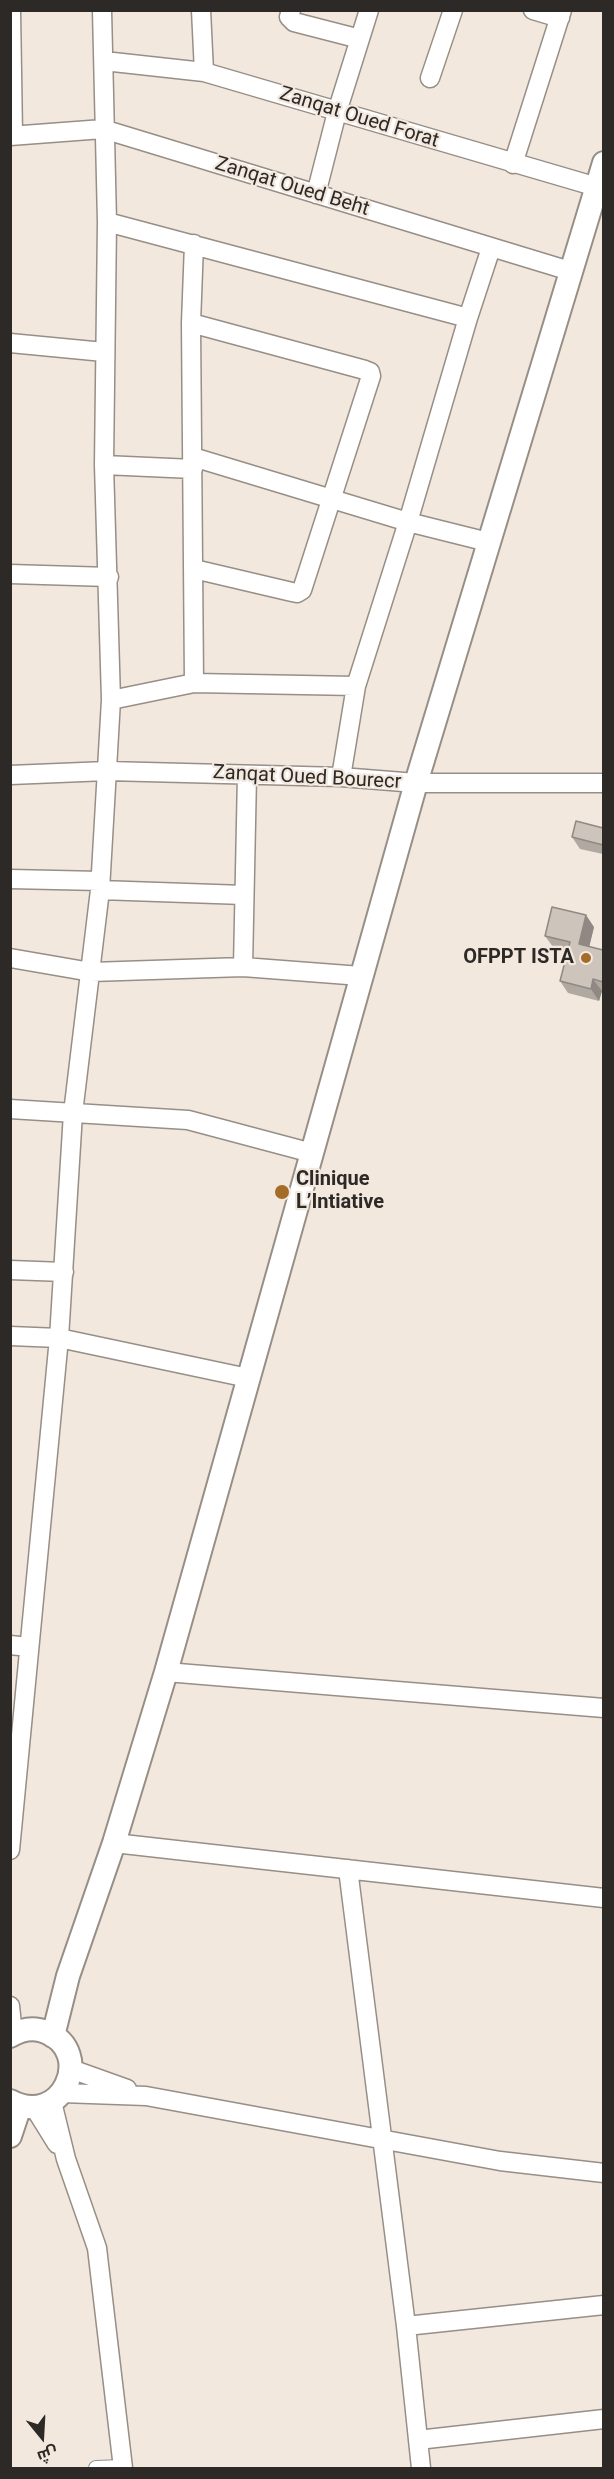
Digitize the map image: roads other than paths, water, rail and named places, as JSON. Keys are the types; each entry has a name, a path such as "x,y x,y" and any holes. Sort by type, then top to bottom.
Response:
{"street":[{"path":"11,10 12,135"},
{"path":"10,1850 59,1338 73,1113 100,885 111,700 104,465 106,222 102,10"},
{"path":"201,10 204,72"},
{"path":"291,10 289,17 294,22 360,39"},
{"path":"316,194 337,112 369,10"},
{"path":"430,78 453,10"},
{"path":"513,164 561,14 533,10"},
{"name":"Zanqat Oued Forat","path":"104,61 204,72 597,187"},
{"name":"Zanqat Oued Beht","path":"12,135 103,129 570,271"},
{"path":"46,2033 114,1843 166,1672 416,783 603,163"},
{"path":"106,222 468,318"},
{"path":"194,244 191,323 194,683"},
{"path":"341,777 356,686 491,248"},
{"path":"191,323 370,372 371,376 304,586 297,593 194,569"},
{"path":"10,342 104,352"},
{"path":"104,465 193,463 488,542"},
{"path":"10,574 109,577"},
{"path":"111,700 194,683 356,686"},
{"name":"Zanqat Oued Bourecr","path":"10,774 107,771 341,777 416,783 603,783"},
{"path":"243,967 248,775"},
{"path":"10,879 244,895"},
{"path":"10,958 91,972 243,967 361,976"},
{"path":"10,1109 188,1120 312,1153"},
{"path":"10,1270 64,1272"},
{"path":"10,1336 59,1338 248,1378"},
{"path":"10,1645 29,1647"},
{"path":"166,1672 603,1708"},
{"path":"114,1843 603,1898"},
{"path":"348,1869 422,2469"},
{"path":"10,2006 12,2035 26,2030 46,2033 66,2050 71,2069 67,2084 36,2102 10,2136"},
{"path":"71,2069 146,2096 500,2161 603,2173"},
{"path":"36,2102 146,2096"},
{"path":"36,2102 66,2159 97,2248 123,2468 96,2469"},
{"path":"406,2326 603,2305"},
{"path":"418,2440 603,2419"}],"place":[{"name":"OFPPT ISTA","path":"586,958"},
{"name":"Clinique L’Intiative","path":"282,1192"}]}
